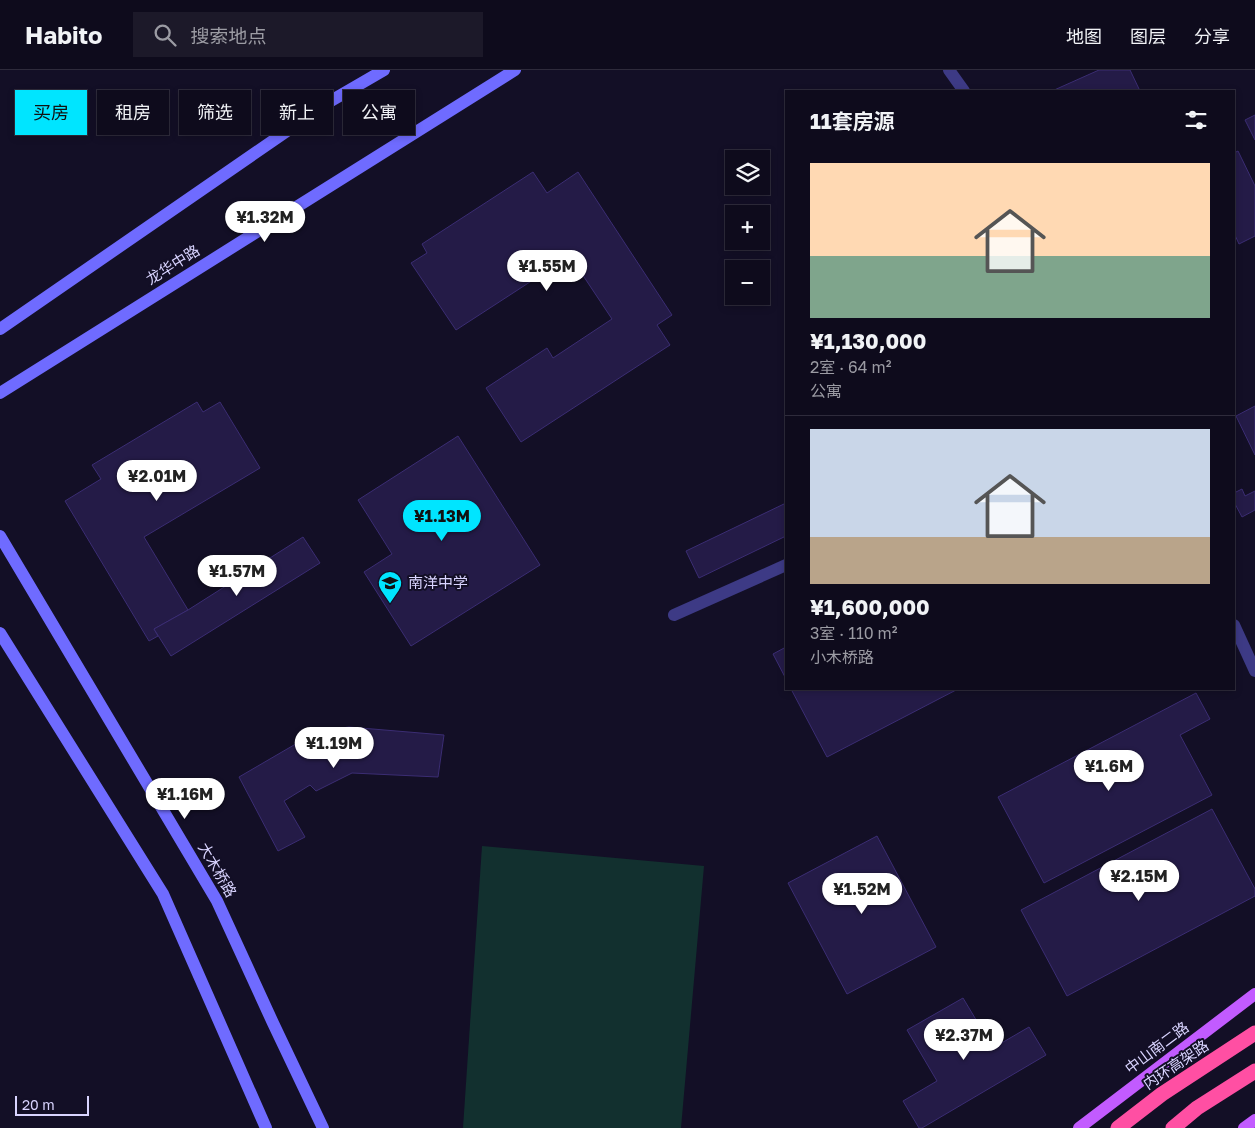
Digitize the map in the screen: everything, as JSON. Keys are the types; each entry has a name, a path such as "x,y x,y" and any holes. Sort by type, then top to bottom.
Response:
{"highway":[{"name":"内环高架路","path":"1118,1128 1162,1094 1255,1033"},
{"path":"1173,1128 1197,1108 1255,1071"}],"main road":[{"name":"中山南二路","path":"1080,1128 1255,994"},
{"path":"1244,1128 1255,1120"}],"street":[{"path":"0,329 329,102 384,70"},
{"name":"龙华中路","path":"0,393 515,70"},
{"path":"949,70 963,90"},
{"name":"大木桥路","path":"0,536 218,901 323,1128"},
{"path":"674,615 785,566"},
{"path":"1235,627 1255,671"},
{"path":"0,633 163,894 266,1128"}],"green space":[{"path":"482,846 704,866 681,1128 463,1128"}],"building":[{"path":"1099,70 1130,70 1140,90 1054,90"},
{"path":"1255,115 1255,140 1245,120"},
{"path":"1238,151 1255,186 1255,236 1239,244 1235,235 1235,152"},
{"path":"533,172 547,193 578,172 672,315 657,325 670,345 521,442 486,388 547,348 553,358 612,319 570,256 456,330 411,263 427,253 422,244"},
{"path":"197,402 203,412 220,402 260,468 144,537 188,610 154,629 158,636 149,641 65,501 101,479 92,465"},
{"path":"1255,406 1255,455 1236,416"},
{"path":"458,436 540,565 411,646 364,572 392,554 358,500"},
{"path":"1242,489 1245,496 1255,491 1255,510 1242,517 1235,504 1235,492"},
{"path":"785,503 785,536 699,578 686,551"},
{"path":"303,537 320,563 171,656 154,629 188,610"},
{"path":"785,648 785,677 773,654"},
{"path":"792,690 956,690 827,757"},
{"path":"1196,693 1210,719 1180,735 1212,795 1044,883 998,797"},
{"path":"349,727 444,735 438,777 352,773 316,791 310,785 284,801 305,837 278,851 239,777 318,731"},
{"path":"1212,809 1255,889 1255,896 1067,996 1021,910"},
{"path":"877,836 936,947 847,994 788,883"},
{"path":"963,998 993,1048 1029,1027 1046,1055 919,1128 903,1101 937,1081 907,1030"}],"place":[{"name":"南洋中学","path":"390,604"}]}
